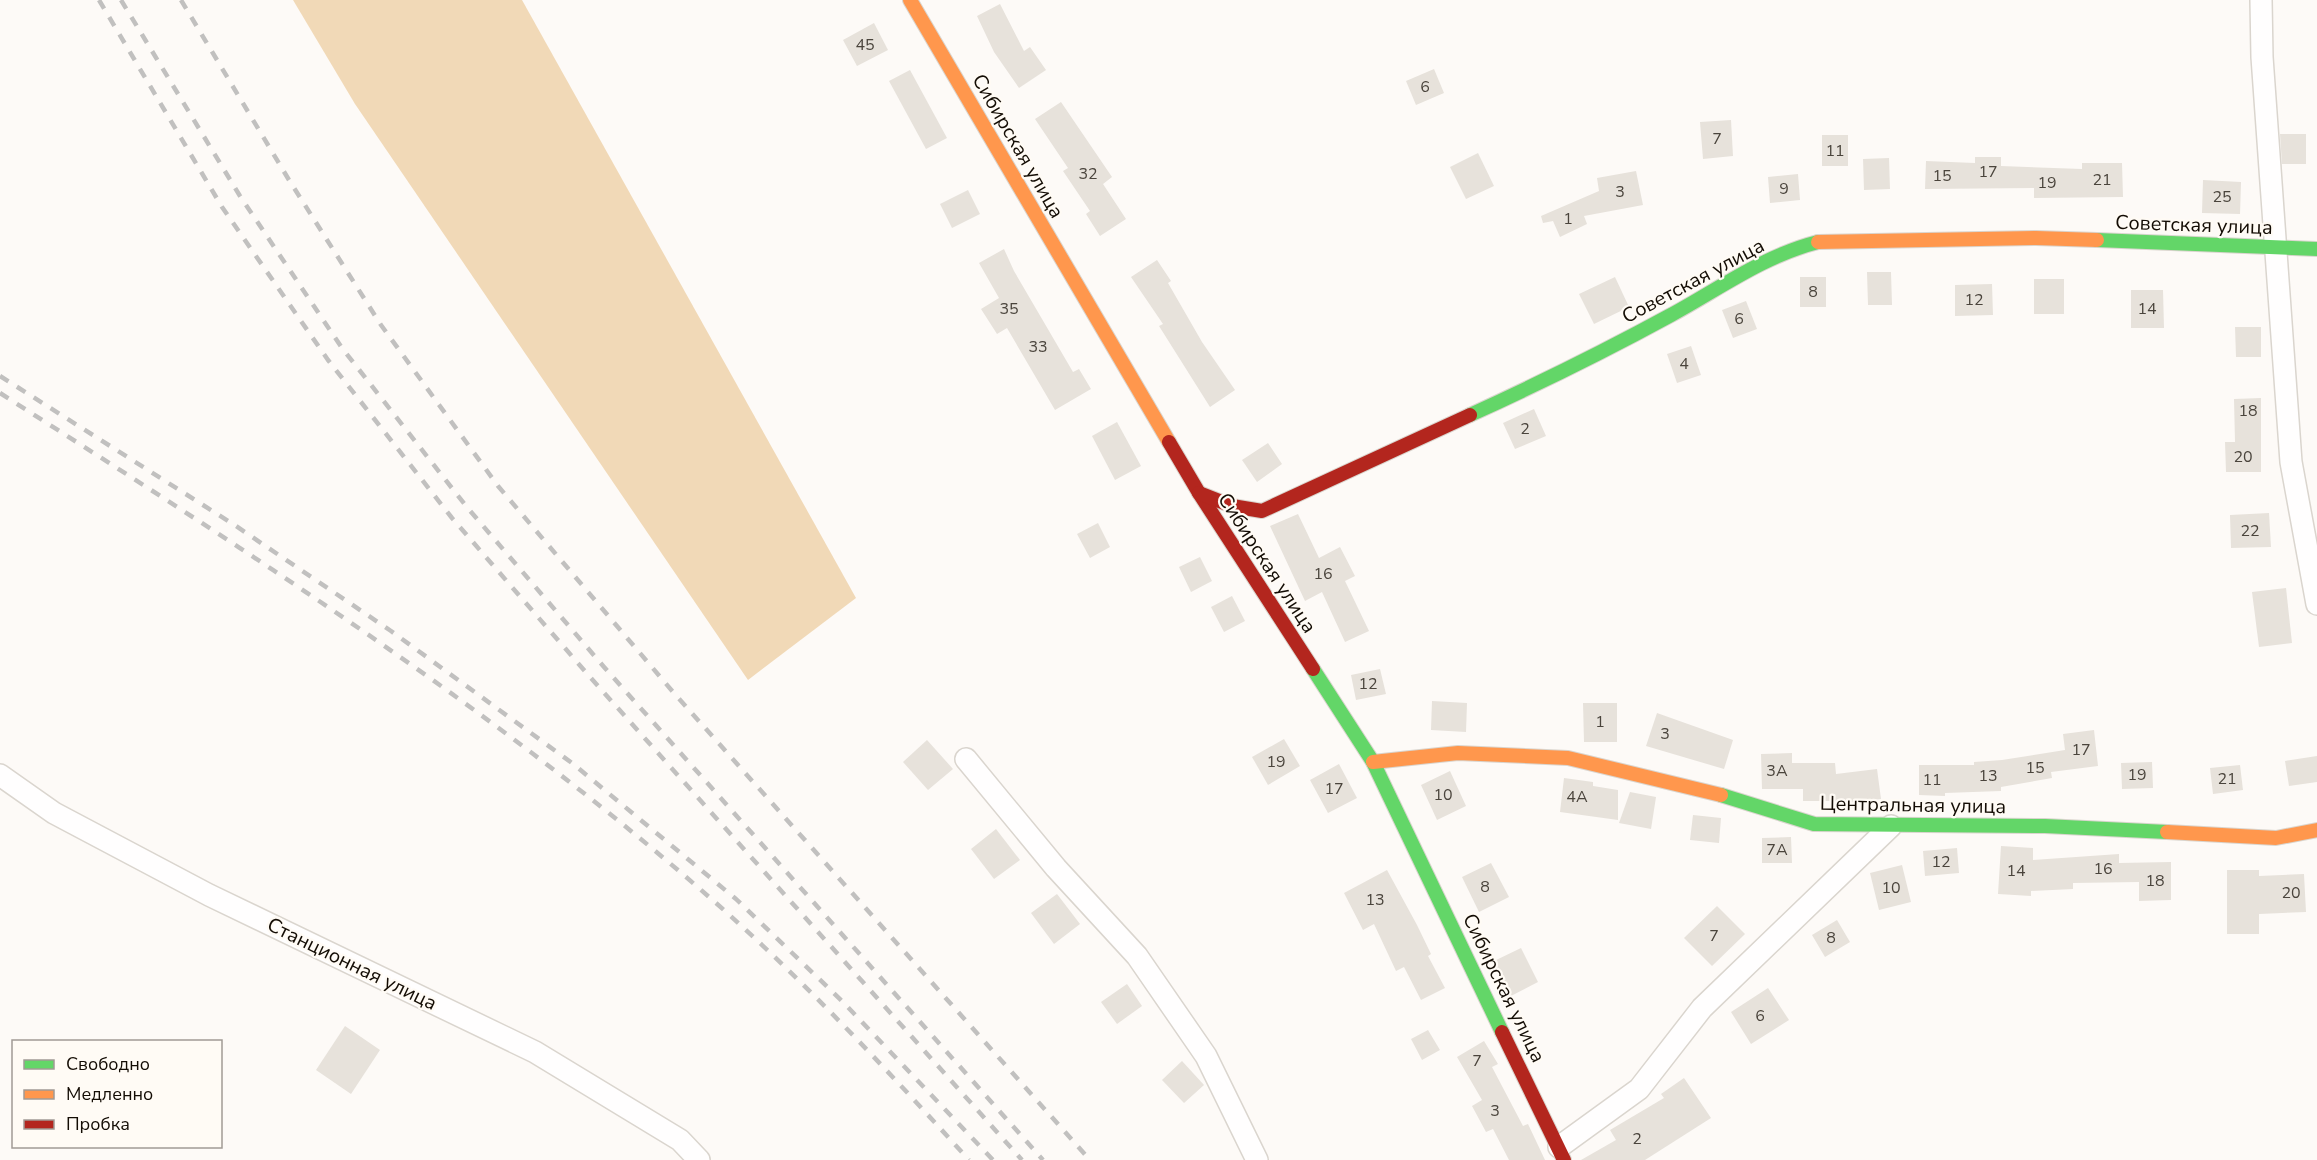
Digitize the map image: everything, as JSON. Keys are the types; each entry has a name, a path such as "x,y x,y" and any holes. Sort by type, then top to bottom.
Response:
{"street":[{"name":"Сибирская улица","path":"910,0 1198,493 1373,762 1562,1154"},
{"path":"2261,0 2262,57 2274,248 2291,462 2317,604"},
{"name":"Советская улица","path":"1198,493 1232,506 1262,511 1569,370 1673,314 1755,265 1816,242 2036,238 2317,249"},
{"name":"Центральная улица","path":"1373,762 1458,753 1568,758 1700,788 1814,824 2045,825 2277,838 2317,830"},
{"path":"966,759 1056,868 1137,956 1206,1056 1257,1160"},
{"name":"Станционная улица","path":"0,775 54,813 209,895 536,1052 680,1140 699,1160"},
{"path":"1562,1154 1639,1089 1702,1008 1891,825"}],"shaded area":[{"path":"293,0 522,0 856,598 748,680 355,104"}],"building":[{"path":"1000,4 1024,51 1030,47 1046,70 1019,88 994,52 977,16"},
{"path":"874,23 888,50 857,66 843,40"},
{"path":"1434,69 1444,93 1416,105 1406,81"},
{"path":"910,70 947,138 926,149 889,81"},
{"path":"1061,102 1112,177 1103,184 1126,219 1100,236 1086,214 1090,211 1063,171 1068,168 1035,119"},
{"path":"1731,120 1733,156 1703,159 1700,122"},
{"path":"2280,134 2306,134 2306,164 2282,164"},
{"path":"1822,135 1848,135 1848,166 1822,166"},
{"path":"1478,153 1494,186 1466,199 1450,167"},
{"path":"1975,157 2001,157 2001,166 2082,169 2082,163 2122,163 2123,197 2034,198 2034,188 1925,189 1926,161 1975,163"},
{"path":"1889,158 1890,189 1864,190 1863,159"},
{"path":"1636,171 1643,205 1584,216 1587,224 1560,237 1553,221 1543,223 1541,216 1599,191 1597,178"},
{"path":"1798,174 1800,200 1770,203 1768,177"},
{"path":"2203,180 2241,182 2240,214 2202,213"},
{"path":"968,190 980,214 952,228 940,204"},
{"path":"1004,249 1014,271 1073,372 1079,369 1091,389 1055,410 1007,328 997,334 981,309 999,298 979,263"},
{"path":"1157,260 1171,281 1168,283 1202,342 1235,390 1210,407 1159,326 1163,324 1131,277"},
{"path":"1867,272 1891,272 1892,305 1868,305"},
{"path":"1615,277 1629,307 1594,324 1579,294"},
{"path":"1800,277 1826,277 1826,307 1800,307"},
{"path":"2034,279 2064,279 2064,314 2034,314"},
{"path":"1992,284 1993,315 1955,316 1955,285"},
{"path":"2131,290 2163,290 2164,328 2131,328"},
{"path":"1746,301 1757,329 1733,338 1722,310"},
{"path":"2235,327 2261,327 2261,357 2236,357"},
{"path":"1691,346 1701,375 1677,383 1667,354"},
{"path":"2261,398 2261,472 2226,472 2225,442 2235,442 2234,399"},
{"path":"1534,409 1546,436 1515,449 1503,423"},
{"path":"1117,422 1141,466 1115,480 1092,436"},
{"path":"1268,443 1282,464 1257,482 1242,460"},
{"path":"2269,513 2271,547 2231,548 2230,515"},
{"path":"1298,514 1319,558 1340,547 1355,576 1345,581 1369,631 1345,642 1322,592 1305,601 1270,526"},
{"path":"1098,523 1110,547 1090,558 1077,534"},
{"path":"1200,557 1212,581 1191,592 1179,567"},
{"path":"2286,588 2292,643 2259,647 2252,592"},
{"path":"1232,596 1245,621 1224,632 1211,607"},
{"path":"1380,669 1386,694 1356,700 1351,675"},
{"path":"1432,701 1467,703 1466,732 1431,730"},
{"path":"1583,703 1617,703 1617,742 1584,742"},
{"path":"1657,713 1733,740 1724,769 1646,746"},
{"path":"2094,730 2098,766 2051,772 2052,778 2001,787 2001,791 1945,793 1945,796 1919,795 1919,765 1974,765 1974,762 2065,750 2063,734"},
{"path":"1284,739 1300,766 1268,785 1252,757"},
{"path":"927,740 953,769 928,790 903,762"},
{"path":"1792,753 1792,763 1835,763 1836,774 1877,769 1881,799 1846,803 1845,801 1803,801 1803,789 1762,789 1761,754"},
{"path":"2317,756 2317,782 2289,786 2285,761"},
{"path":"2152,762 2153,788 2122,789 2121,763"},
{"path":"1339,764 1357,798 1328,813 1310,780"},
{"path":"2240,765 2243,790 2213,794 2210,768"},
{"path":"1450,771 1466,806 1437,820 1421,785"},
{"path":"1564,778 1593,782 1593,786 1618,790 1618,820 1560,812"},
{"path":"1630,792 1656,797 1651,829 1619,823"},
{"path":"1693,815 1721,818 1719,843 1690,840"},
{"path":"996,829 1020,860 994,879 971,849"},
{"path":"1791,837 1792,863 1762,863 1762,838"},
{"path":"2001,846 2033,848 2033,860 2119,854 2119,863 2171,862 2171,900 2139,901 2139,882 2073,883 2073,889 2031,891 2031,896 1998,894"},
{"path":"1957,848 1959,873 1925,876 1923,851"},
{"path":"1491,863 1509,897 1479,912 1462,877"},
{"path":"1902,865 1911,902 1879,910 1870,873"},
{"path":"1387,870 1417,925 1431,954 1428,956 1445,988 1421,1000 1404,967 1396,971 1374,924 1363,930 1344,893"},
{"path":"2227,870 2259,870 2259,876 2304,874 2306,912 2259,914 2259,934 2227,934"},
{"path":"1057,894 1080,924 1054,944 1031,913"},
{"path":"1717,906 1745,934 1712,966 1684,938"},
{"path":"1837,920 1850,942 1825,957 1812,935"},
{"path":"1521,948 1538,982 1509,997 1492,962"},
{"path":"1127,984 1142,1006 1117,1024 1101,1002"},
{"path":"1768,988 1789,1020 1751,1044 1731,1012"},
{"path":"345,1026 380,1050 351,1094 316,1070"},
{"path":"1428,1030 1440,1050 1422,1060 1411,1039"},
{"path":"1484,1041 1498,1064 1492,1067 1523,1126 1528,1124 1545,1160 1509,1160 1493,1129 1486,1132 1472,1106 1482,1100 1457,1057"},
{"path":"1182,1061 1204,1085 1184,1103 1162,1080"},
{"path":"1684,1078 1711,1118 1645,1160 1581,1160 1616,1140 1610,1130 1664,1098 1661,1094"}],"railway":[{"path":"99,0 222,207 328,360 452,518 590,677 1022,1160"},
{"path":"121,0 240,196 342,348 466,506 604,667 1043,1160"},
{"path":"181,0 289,180 381,325 498,486 673,692 1090,1160"},
{"path":"0,376 236,526 391,631 572,763 736,899 842,1001 993,1160"},
{"path":"0,393 373,638 464,702 553,769 640,838 757,940 850,1032 969,1160"}],"traffic: fast":[{"path":"2097,240 2317,249"},
{"path":"1470,415 1671,315 1760,264 1818,242"},
{"path":"1313,669 1373,762 1502,1032"},
{"path":"1721,795 1814,824 2045,826 2167,832"}],"traffic: slow":[{"path":"910,0 1169,442"},
{"path":"1818,242 2036,238 2097,240"},
{"path":"1373,762 1458,753 1568,758 1721,795"},
{"path":"2167,832 2276,838 2317,830"}],"traffic: jam":[{"path":"1199,493 1232,506 1262,511 1470,415"},
{"path":"1169,442 1199,493 1313,669"},
{"path":"1502,1032 1564,1160"}]}
